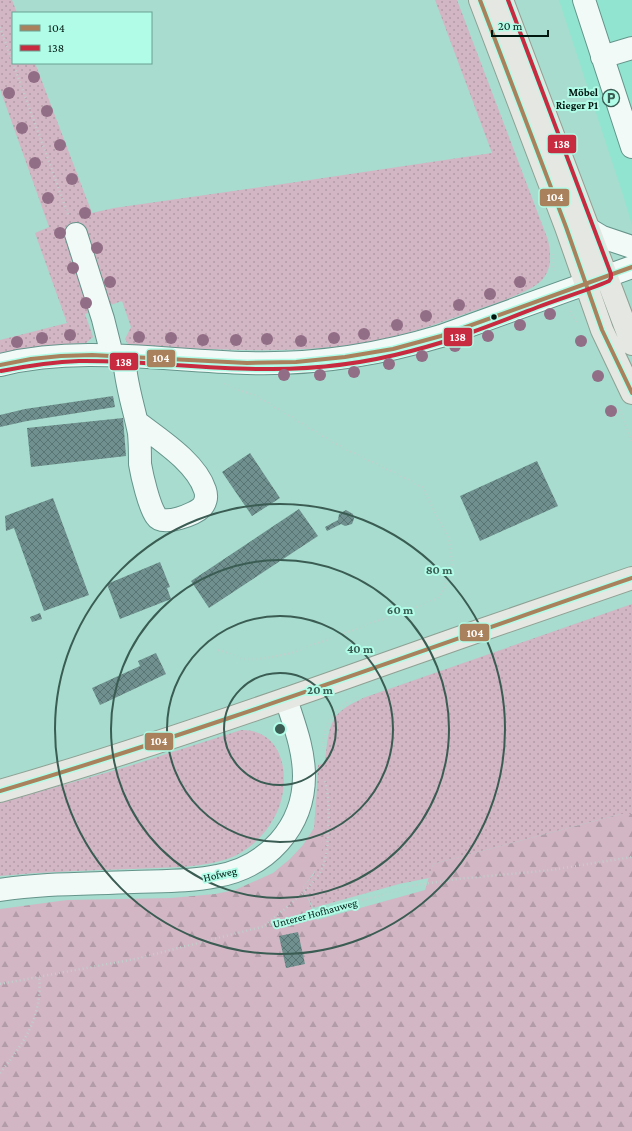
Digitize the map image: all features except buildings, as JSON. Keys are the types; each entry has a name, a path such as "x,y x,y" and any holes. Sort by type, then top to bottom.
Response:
{"main road":[{"path":"480,0 595,279 632,344"},
{"path":"502,0 587,228 602,330 632,393"},
{"path":"0,791 171,738 632,578"}],"street":[{"path":"584,0 632,147"},
{"path":"602,57 632,48"},
{"path":"587,228 602,237 632,247"},
{"path":"76,234 103,318 125,375 137,422"},
{"path":"0,365 55,356 118,356 248,363 310,362 339,358 411,345 441,336 595,279 632,267"},
{"name":"Hofweg","path":"0,890 72,883 203,878 232,873 256,862 279,843 288,831 296,818 300,802 304,776 303,759 300,742 286,699"}],"path":[{"path":"0,27 12,60"},
{"path":"13,64 76,234"},
{"path":"218,382 258,397 343,448 422,487 449,538 452,564 445,586 437,598 291,653 259,659 244,659 218,650"},
{"path":"322,751 323,737 331,717 341,706 358,697"},
{"path":"263,926 301,894 318,877 323,867 328,837 329,816 328,797 324,776"},
{"name":"Unterer Hofhauweg","path":"0,984 134,959 417,885 457,879 570,868 632,857"},
{"path":"0,1073 21,1044 34,1020 40,996 40,976"}],"shaded area":[{"name":"Möbel Rieger P1","path":"559,0 632,0 632,225 624,198"}],"green space":[{"path":"0,0 12,0 17,12 12,12 12,64 35,64 92,213 114,208 492,153 435,0 457,0 548,240 550,261 548,271 542,280 536,285 509,298 414,331 357,344 314,349 228,350 167,348 128,344 125,339 131,327 122,301 85,314 93,337 86,343 41,346 0,353 0,340 67,323 35,233 49,227 0,89"},
{"path":"632,604 632,814 621,814 433,864 429,878 399,884 313,908 303,887 314,874 324,831 314,828 318,765 325,763 330,728 336,716 341,711 363,698"},
{"path":"241,730 257,732 269,739 277,749 282,762 284,776 280,805 274,818 255,842 237,855 218,862 194,866 66,871 0,876 0,803 126,767"},
{"path":"621,814 632,814 632,1131 0,1131 0,909 67,900 171,898 215,894 235,890 273,873 290,859 303,845 314,828 324,830 320,861 303,887 317,920 425,890 433,864"}],"transit line":[{"name":"104","path":"480,0 566,227 602,330 632,393"},
{"name":"138","path":"1,371 40,364 79,361 127,362 248,369 307,368 360,362 444,342 609,281 611,274 508,0"},
{"name":"104","path":"0,365 31,359 92,355 247,363 296,362 345,357 393,349 441,336 632,267"},
{"name":"104","path":"0,791 80,767 238,715 632,578"}],"place":[{"name":"Möbel Rieger P1","path":"611,98"}]}
